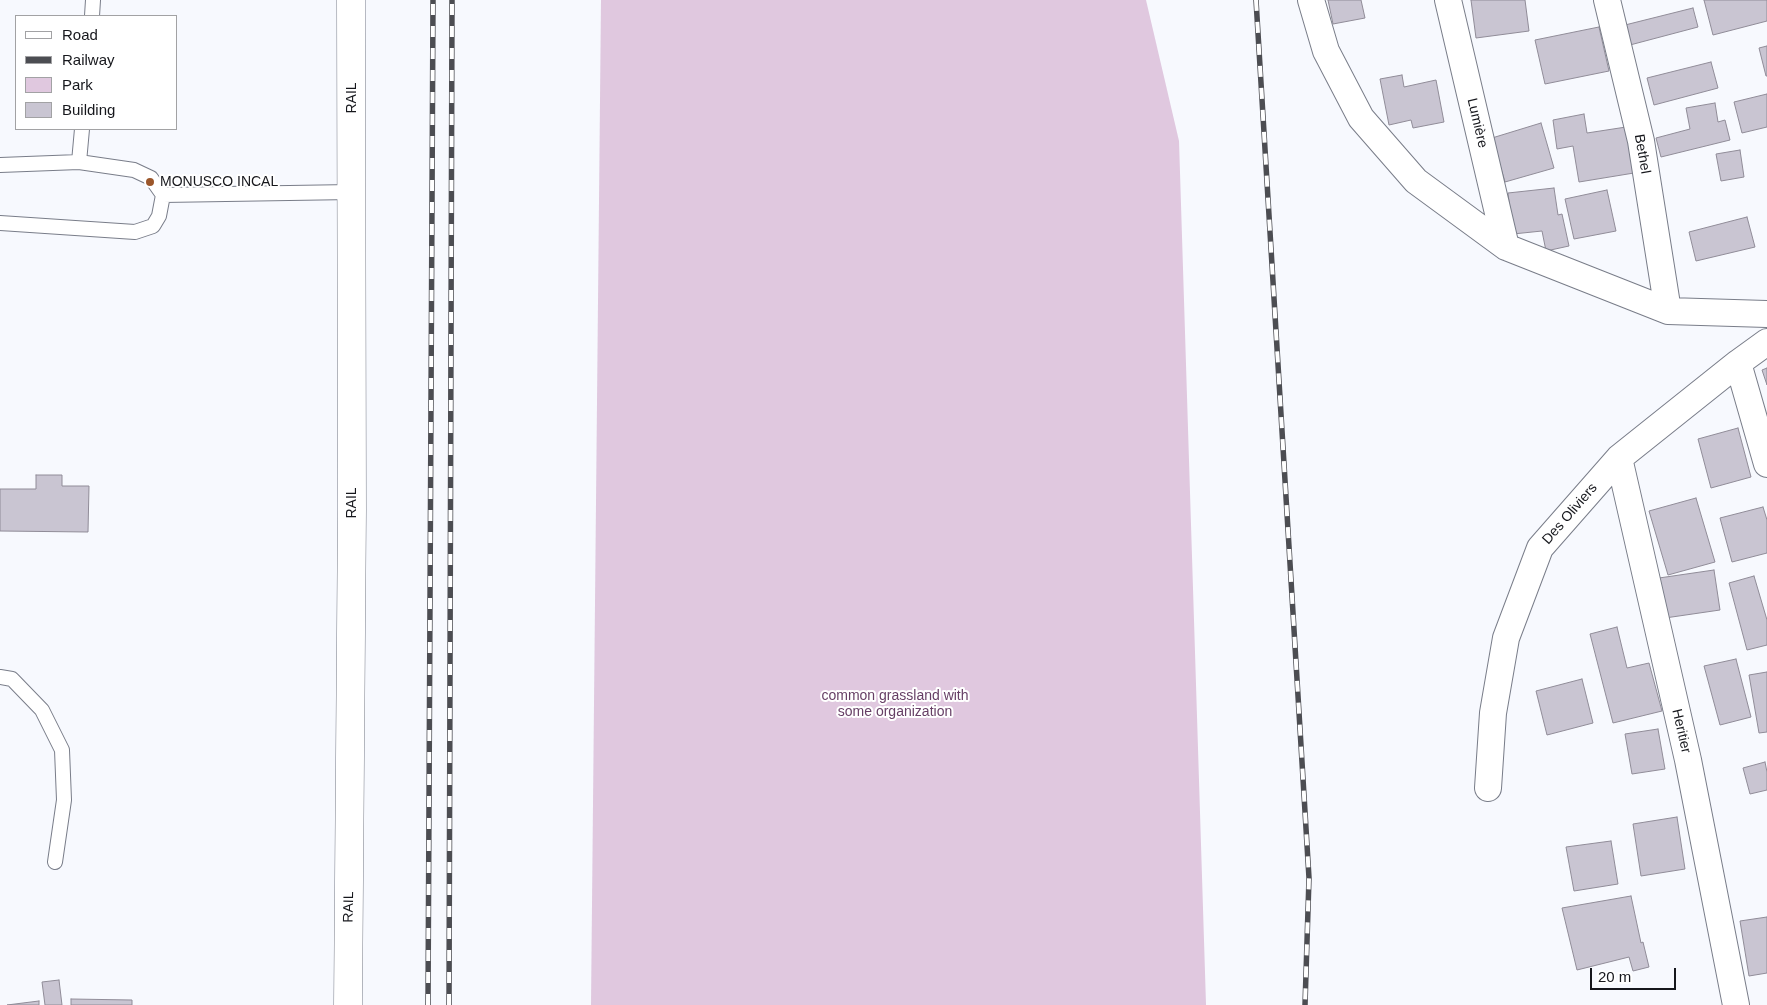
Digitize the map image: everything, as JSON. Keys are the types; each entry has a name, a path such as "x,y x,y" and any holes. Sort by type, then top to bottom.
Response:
{"main road":[{"name":"RAIL","path":"348,1005 352,519 352,0"}],"street":[{"path":"1311,0 1326,51 1361,118 1416,181 1506,247 1668,311 1767,314"},
{"name":"Lumière","path":"1448,0 1506,247"},
{"name":"Bethel","path":"1607,0 1641,141 1668,311"},
{"name":"Des Oliviers","path":"1488,788 1494,713 1506,638 1540,548 1619,458 1767,342"},
{"path":"1738,363 1766,456"},
{"name":"Heritier","path":"1619,458 1688,760 1736,1005"}],"lane":[{"path":"92,15 93,0"},
{"path":"79,162 82,130"},
{"path":"0,165 79,162 134,170 151,178 163,195 159,216 153,226 135,232 0,223"},
{"path":"163,195 352,192"},
{"path":"0,677 12,679 42,710 62,750 64,800 55,862"}],"green space":[{"name":"common grassland with some organization","path":"601,0 1146,0 1179,141 1206,1005 591,1005"}],"building":[{"path":"1328,0 1361,0 1365,18 1333,24"},
{"path":"1471,0 1525,0 1529,31 1476,38"},
{"path":"1704,0 1767,0 1767,21 1713,35"},
{"path":"1693,8 1698,27 1630,45 1625,25"},
{"path":"1599,27 1609,71 1545,84 1535,40"},
{"path":"1767,46 1767,76 1766,76 1759,48"},
{"path":"1711,62 1718,88 1654,105 1647,78"},
{"path":"1402,75 1404,87 1436,80 1444,122 1413,128 1411,120 1389,125 1380,79"},
{"path":"1767,94 1767,127 1742,133 1734,102"},
{"path":"1715,103 1718,122 1725,120 1730,140 1661,157 1656,138 1690,129 1686,108"},
{"path":"1584,114 1587,133 1626,127 1634,173 1579,182 1573,146 1557,149 1553,120"},
{"path":"1541,123 1554,168 1505,182 1492,138"},
{"path":"1740,150 1744,177 1721,181 1716,154"},
{"path":"1554,188 1558,215 1562,214 1569,246 1546,251 1542,231 1513,234 1508,193"},
{"path":"1607,190 1616,231 1574,239 1565,199"},
{"path":"1747,217 1755,247 1696,261 1689,232"},
{"path":"1767,368 1767,385 1762,370"},
{"path":"1738,428 1751,477 1711,488 1698,439"},
{"path":"36,475 62,475 62,486 89,486 88,532 0,531 0,489 36,489"},
{"path":"1696,498 1715,562 1668,575 1649,511"},
{"path":"1763,507 1767,520 1767,553 1732,562 1720,518"},
{"path":"1714,570 1720,610 1665,618 1659,578"},
{"path":"1754,576 1767,620 1767,645 1747,650 1729,583"},
{"path":"1617,627 1627,668 1649,663 1662,711 1613,723 1590,634"},
{"path":"1736,659 1751,717 1720,725 1704,666"},
{"path":"1767,672 1767,732 1759,733 1749,675"},
{"path":"1582,679 1593,723 1547,735 1536,691"},
{"path":"1658,729 1665,769 1632,774 1625,734"},
{"path":"1765,762 1767,790 1750,794 1743,768"},
{"path":"1677,817 1685,869 1641,876 1633,824"},
{"path":"1611,841 1618,884 1574,891 1566,847"},
{"path":"1631,896 1641,943 1643,942 1649,967 1633,971 1629,957 1577,970 1562,908"},
{"path":"1767,917 1767,973 1749,976 1740,921"},
{"path":"59,980 62,1005 45,1005 42,982"},
{"path":"71,999 132,1000 132,1005 71,1005"},
{"path":"39,1001 39,1005 7,1005"}],"railway":[{"path":"428,1005 433,0"},
{"path":"449,1005 452,0"},
{"path":"1256,0 1309,878 1305,1005"}],"place":[{"name":"MONUSCO INCAL","path":"150,182"}]}
